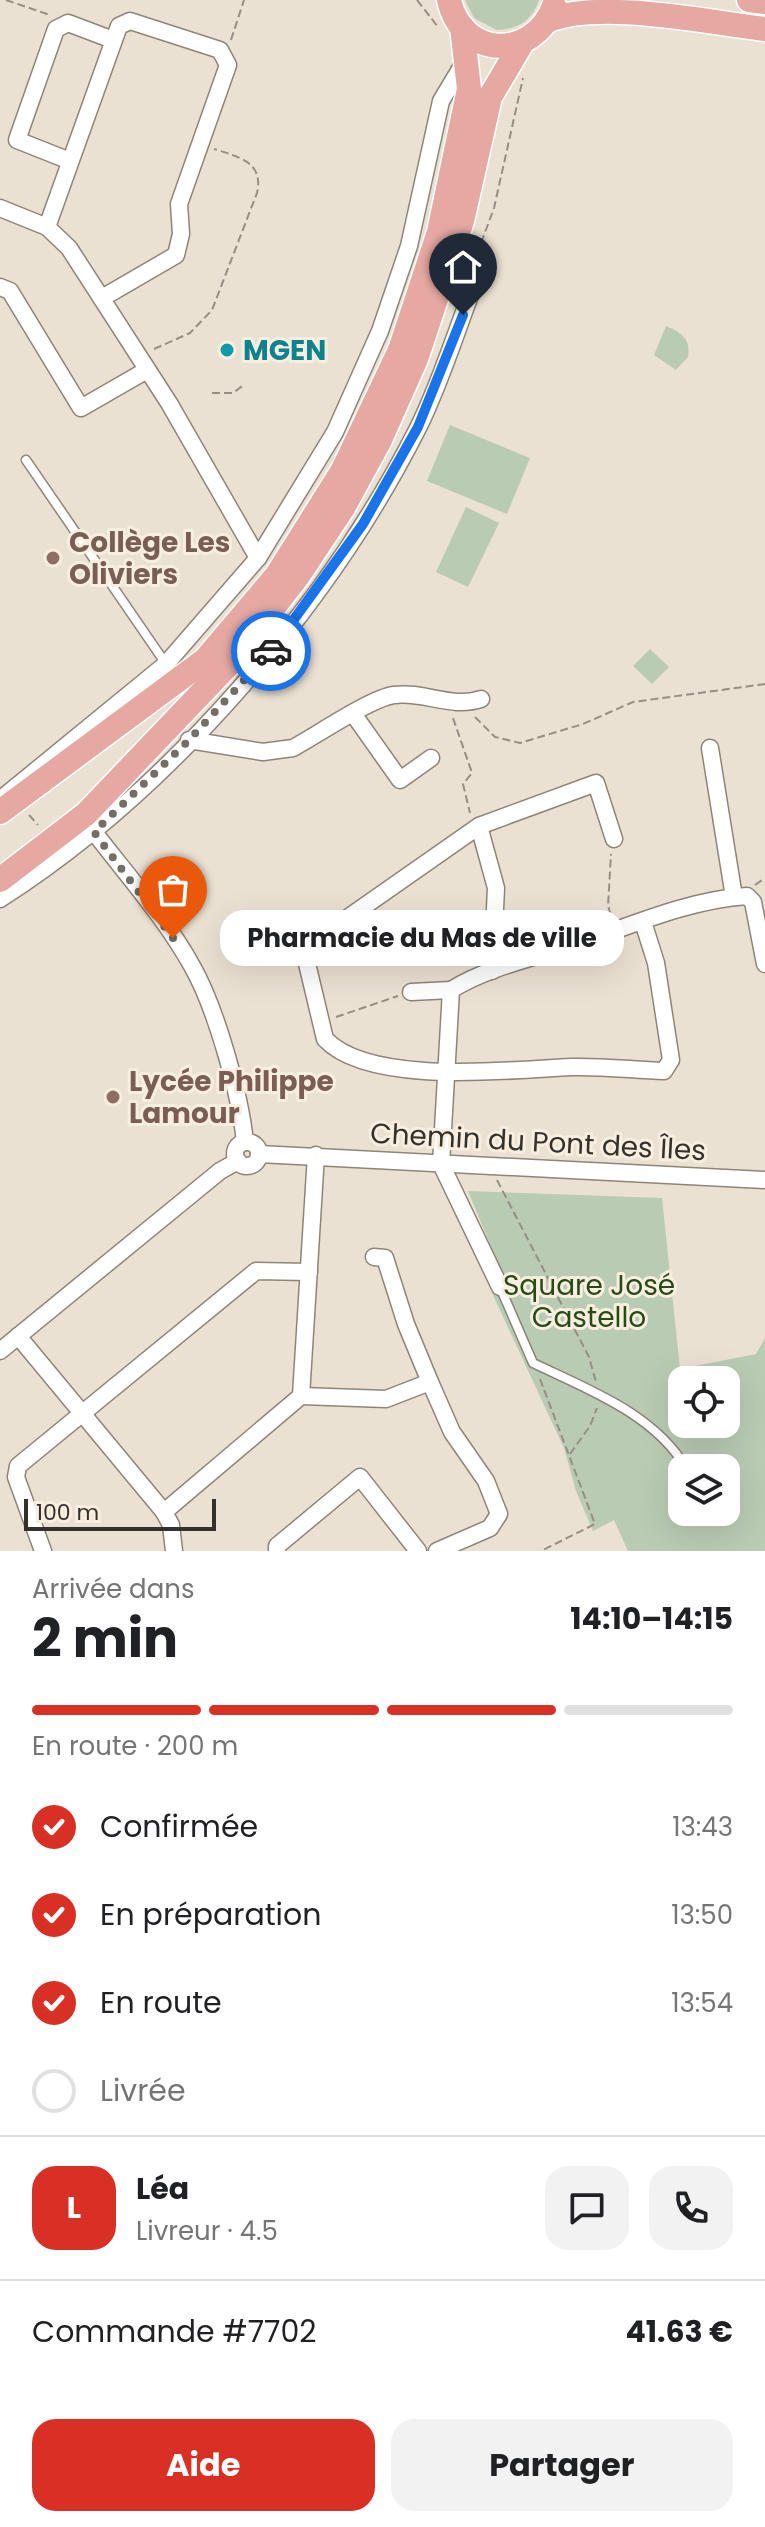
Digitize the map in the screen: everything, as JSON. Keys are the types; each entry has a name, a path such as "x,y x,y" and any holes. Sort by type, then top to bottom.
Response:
{"main road":[{"path":"0,812 205,660 277,575 343,470 400,350 439,232 469,89 462,27 449,0"},
{"path":"749,0 765,2"},
{"path":"0,880 100,801 232,661 298,576 343,508 380,440 416,359 454,247 490,97 522,43 552,10 612,10 765,29"},
{"path":"462,27 471,36 496,46 522,43"}],"street":[{"path":"47,227 119,26 130,21 220,50 228,65 179,204 181,234 176,255 102,298"},
{"path":"70,161 17,140 56,29 68,23 113,40"},
{"path":"0,800 166,664 258,558 335,432 380,331 409,246 441,101 467,58"},
{"path":"0,208 47,227 69,248 142,363 258,558"},
{"path":"0,899 64,857 94,832 261,666 363,524 418,427 471,293 470,271 454,247"},
{"path":"0,287 10,291 81,408 142,363"},
{"path":"189,740 278,752 293,748 391,695 412,695 456,703 481,699"},
{"path":"354,715 400,780 431,758"},
{"path":"710,748 734,897"},
{"path":"614,839 596,783 477,828 306,947 305,955 320,1023 332,1046 375,1065 445,1071 575,1067 664,1071 671,1060 656,963 643,922"},
{"path":"477,828 496,888 492,971"},
{"path":"94,832 190,962 204,988 241,1116 245,1142"},
{"path":"411,992 451,990 492,971 695,904 734,897 747,896 753,902 765,964"},
{"path":"451,990 441,1164 500,1287"},
{"path":"245,1142 256,1146 259,1154"},
{"path":"238,1161 237,1148 245,1142"},
{"name":"Chemin du Pont des Îles","path":"0,1351 220,1171 238,1161 243,1165 253,1165 259,1154 765,1180"},
{"path":"301,1396 316,1155"},
{"path":"374,1257 385,1258 391,1270 406,1324 452,1432 486,1481 499,1514 490,1528 437,1551"},
{"path":"43,1551 16,1477 18,1466 256,1271 309,1272"},
{"path":"18,1336 164,1512 171,1525 174,1551"},
{"path":"164,1512 301,1396 386,1399 430,1382"},
{"path":"277,1551 277,1546 360,1477 418,1551"}],"lane":[{"path":"26,460 166,664"},
{"path":"500,1287 533,1363 618,1405 668,1443 676,1454"}],"path":[{"path":"6,0 53,16 63,26"},
{"path":"225,57 244,0"},
{"path":"417,0 425,7"},
{"path":"470,271 494,208 521,98 523,71"},
{"path":"142,363 190,333 212,310 257,193 258,172 253,165 200,143"},
{"path":"212,393 233,393 245,384"},
{"path":"456,703 495,737 520,743 583,724 633,702 765,684"},
{"path":"456,703 472,773 463,784 477,828"},
{"path":"614,839 608,906 616,931"},
{"path":"320,1023 411,992"},
{"path":"511,1167 512,1179 496,1178 501,1192 589,1357 598,1394 590,1426 570,1454"},
{"path":"533,1363 570,1454 579,1490 595,1524 541,1551"}],"green space":[{"path":"465,0 539,0 523,22 497,30 474,18"},
{"path":"666,326 680,334 688,345 688,357 676,370 654,355"},
{"path":"450,425 530,458 507,514 427,481"},
{"path":"466,507 499,523 468,587 436,572"},
{"path":"650,649 669,667 652,684 633,666"},
{"name":"Square José Castello","path":"468,1191 662,1198 680,1366 668,1366 668,1438 740,1438 740,1366 695,1366 756,1354 765,1338 765,1551 628,1551 614,1520 593,1531 576,1491 564,1448 491,1291 506,1283"}],"way so far":[{"path":"173,938 94,832 189,740 261,666 271,651"}],"place":[{"name":"MGEN","path":"227,350"},
{"name":"Collège Les Oliviers","path":"53,558"},
{"name":"Pharmacie du Mas de ville","path":"173,938"},
{"name":"Lycée Philippe Lamour","path":"113,1097"}],"route":[{"path":"271,651 363,524 418,427 463,315"}]}
